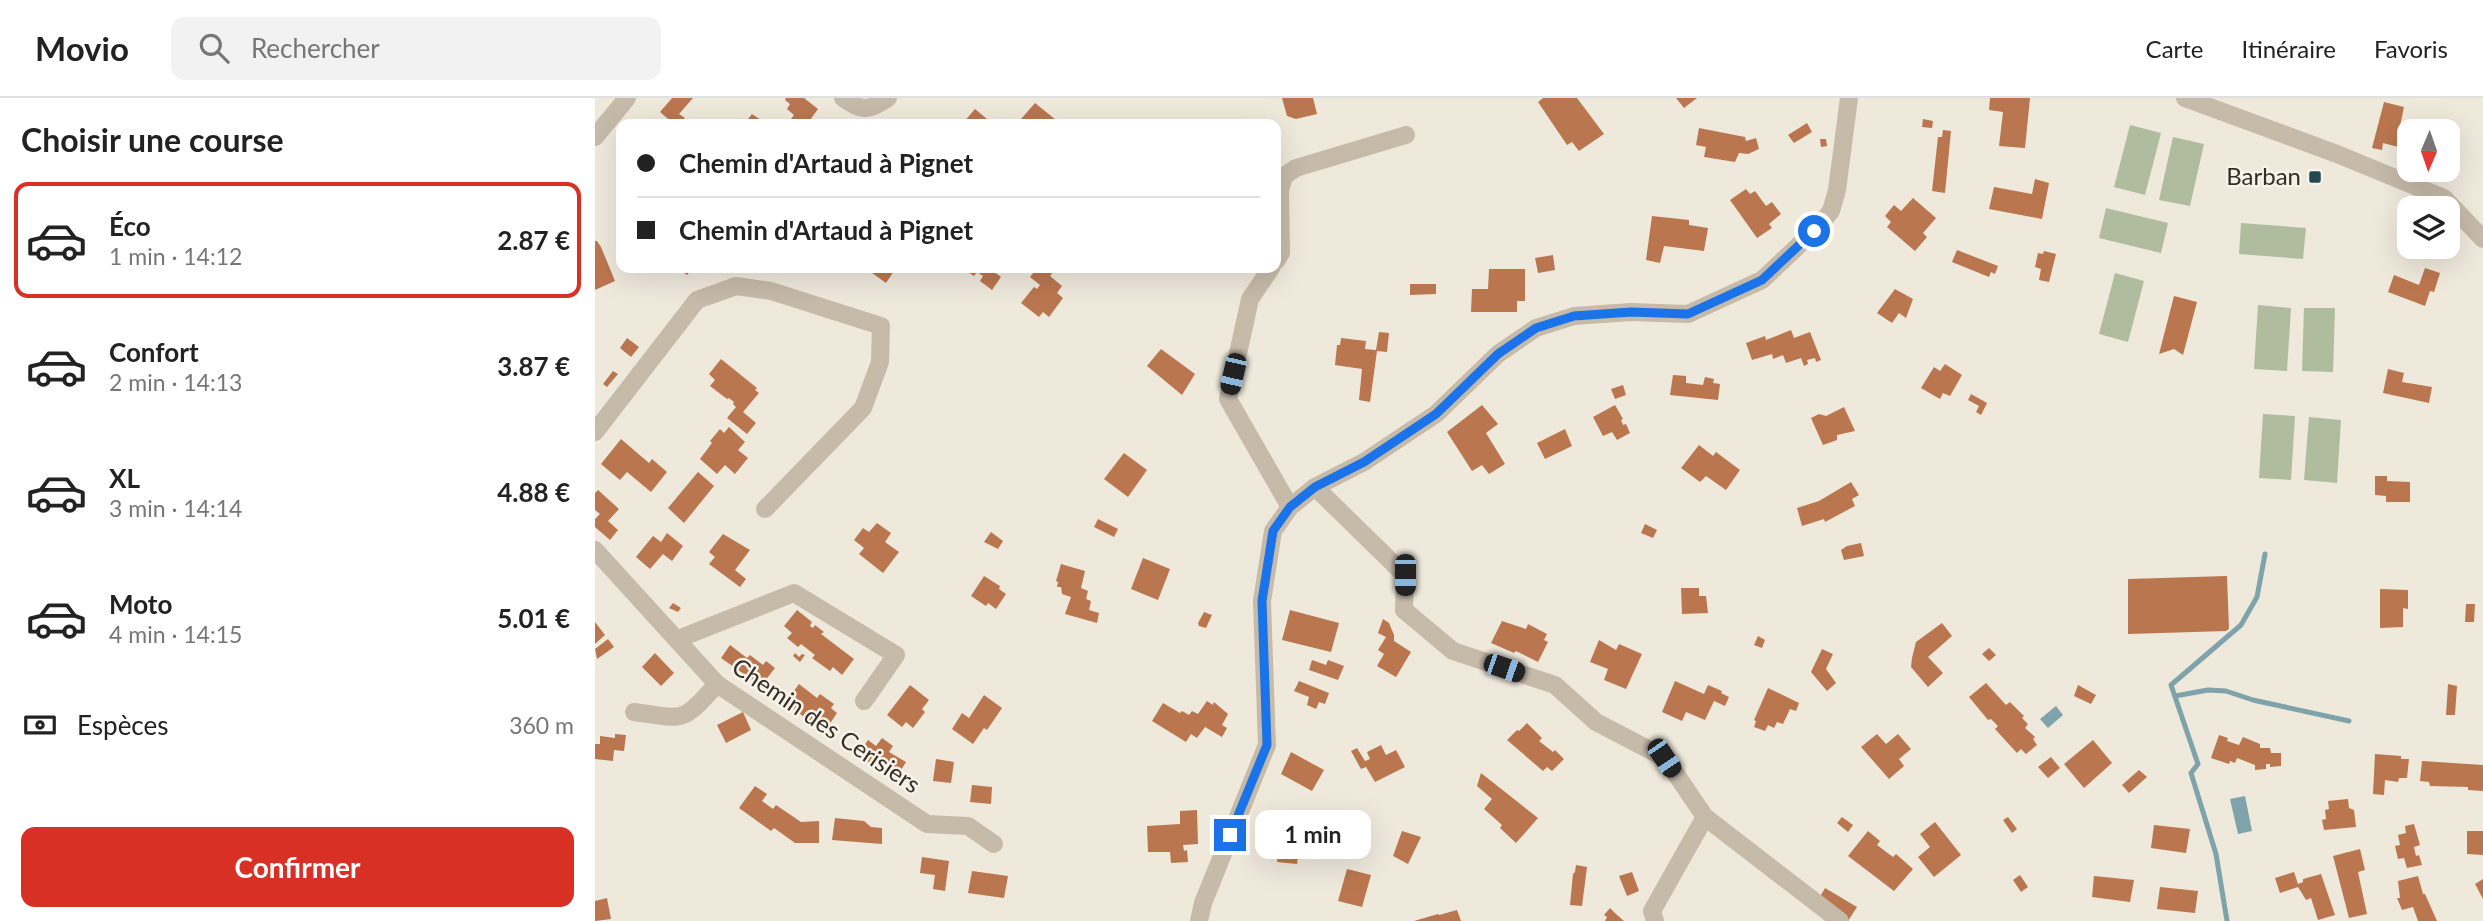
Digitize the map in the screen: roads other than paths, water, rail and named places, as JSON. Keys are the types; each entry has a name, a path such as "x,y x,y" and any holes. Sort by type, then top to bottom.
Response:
{"street":[{"path":"595,137 627,98"},
{"path":"843,98 860,109 873,108 888,98"},
{"path":"1199,921 1203,903 1267,745 1262,601 1273,531 1290,507 1315,487 1364,462 1436,414 1498,354 1536,328 1574,316 1631,312 1688,314 1762,280 1814,231 1831,211 1837,190 1849,98"},
{"path":"2185,98 2337,154 2444,198 2483,239"},
{"path":"1281,186 1284,176 1296,168 1406,135"},
{"path":"1268,273 1250,299 1228,399 1290,507"},
{"path":"595,432 697,300 736,286 771,290 881,326 880,362 863,408 765,509"},
{"path":"1315,487 1405,575 1404,610 1453,651 1555,685 1596,722 1664,758 1705,817 1840,921"},
{"name":"Chemin des Cerisiers","path":"595,550 717,684 927,824 968,827 994,844"},
{"path":"678,639 794,593 896,655 864,701"},
{"path":"633,712 678,718 692,713 717,684"},
{"path":"1655,921 1652,911 1705,817"}],"water":[{"path":"2056,706 2063,715 2048,728 2040,719"},
{"path":"2245,796 2252,831 2238,834 2230,799"}],"waterway":[{"path":"2227,921 2216,854 2191,773 2198,764 2171,685 2241,625 2257,597 2265,554"},
{"path":"2175,696 2208,690 2226,691 2253,700 2349,721"}],"place":[{"name":"Barban","path":"2315,177"}]}
